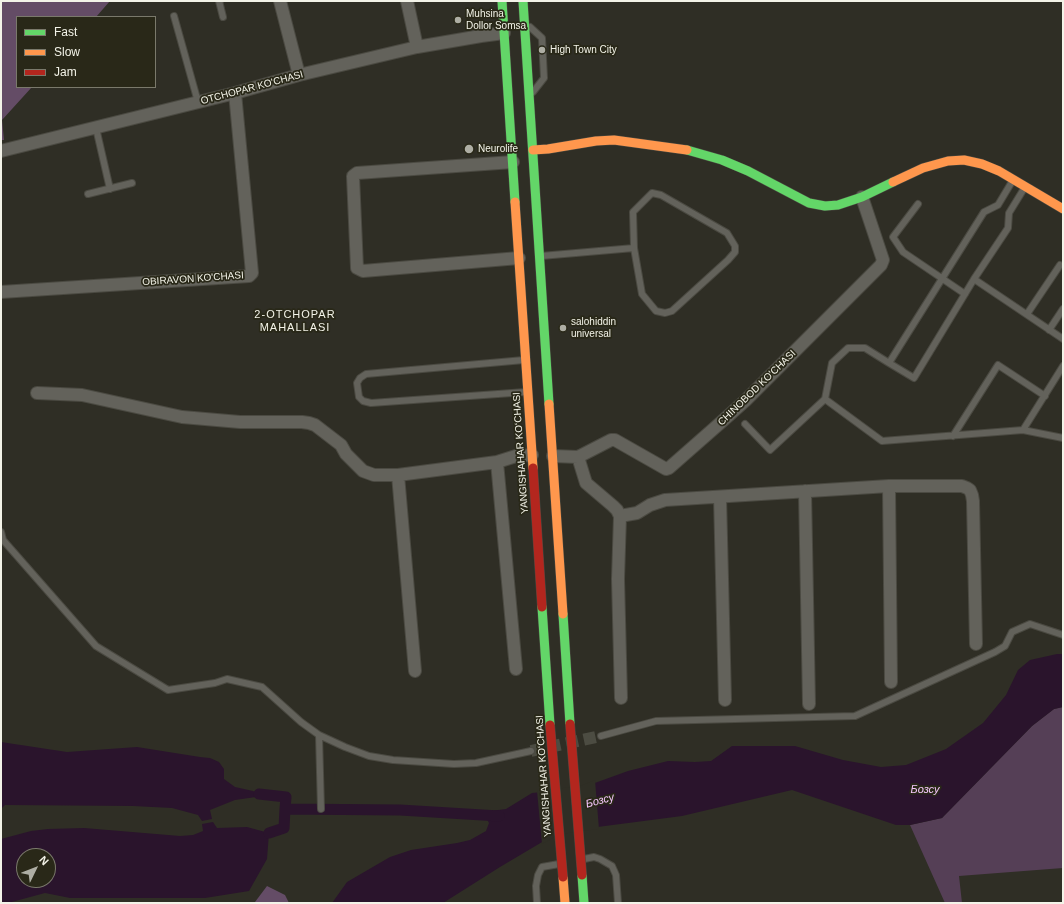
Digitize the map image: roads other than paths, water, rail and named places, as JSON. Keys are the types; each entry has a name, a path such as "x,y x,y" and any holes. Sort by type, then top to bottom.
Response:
{"main road":[{"name":"YANGISHAHAR KO‘CHASI","path":"502,1 519,258 533,311 553,456 570,724 584,903"},
{"name":"YANGISHAHAR KO‘CHASI","path":"523,1 540,256 526,360 550,725 565,903"},
{"path":"533,150 596,141 614,140 692,151 722,160 748,171 803,200 825,206 838,205 862,197 923,168 948,161 964,160 999,170 1063,209"},
{"path":"516,208 536,206"}],"street":[{"path":"280,1 299,75"},
{"path":"407,1 417,47"},
{"name":"OTCHOPAR KO'CHASI","path":"1,151 235,93 299,75 417,47 504,33"},
{"name":"OBIRAVON KO'CHASI","path":"1,292 249,276 252,273 235,93"},
{"path":"513,162 357,173 353,176 357,268 363,271 519,258"},
{"name":"CHINOBOD KO'CHASI","path":"553,456 578,457 611,440 615,440 666,469 669,468 727,418 882,266 883,260 862,197"},
{"path":"37,394 82,395 189,417 240,422 309,423 315,425 341,446 346,454 363,471 374,475 398,474 498,462 516,456 532,455"},
{"path":"578,457 586,483 613,506 620,516 618,579 621,698"},
{"path":"498,462 516,669"},
{"path":"398,474 415,671"},
{"path":"620,516 636,512 665,500 888,486 962,486 970,490 973,501 976,644"},
{"path":"888,486 891,682"},
{"path":"805,492 809,704"},
{"path":"720,497 725,700"}],"lane":[{"path":"220,1 223,17"},
{"path":"174,16 198,102"},
{"path":"524,21 542,38 544,78 529,96"},
{"path":"96,128 110,189"},
{"path":"889,363 984,212 998,205 1014,179"},
{"path":"88,194 132,183"},
{"path":"745,424 770,450 825,399 832,363 848,348 865,348 914,378 974,279 1008,228 1009,213 1025,186"},
{"path":"652,193 660,195 727,233 735,246 735,252 672,311 665,313 656,311 642,294 634,248 633,212 652,193"},
{"path":"918,204 893,237 903,252 965,294"},
{"path":"540,256 634,248"},
{"path":"1027,314 1060,265"},
{"path":"974,279 1063,339"},
{"path":"1050,330 1063,309"},
{"path":"526,360 366,374 360,378 357,383 359,397 363,401 371,403 528,392"},
{"path":"954,436 998,365 1044,396"},
{"path":"1023,430 1063,366"},
{"path":"825,399 882,441 1023,430 1063,438"},
{"path":"1,532 3,540 96,646 168,690 215,683 227,679 262,687 319,736 369,756 393,760 454,764 476,763 531,751"},
{"path":"600,736 656,721 855,716 995,652 1005,646 1012,632 1030,624 1063,635"},
{"path":"319,736 321,809"},
{"path":"537,903 536,886 538,875 542,867 594,857 612,866 616,875 618,903"}],"water":[{"name":"Бозсу","path":"1063,654 1063,707 1054,709 1032,726 942,818 910,825 896,825 792,790 682,816 559,832 443,903 332,903 347,882 390,857 411,850 470,840 486,831 489,823 483,812 506,809 532,793 581,788 628,771 668,761 711,761 732,746 795,746 843,760 881,767 906,765 946,749 983,723 1006,695 1018,670 1030,660"},
{"path":"1,742 67,752 137,747 210,758 219,762 224,769 224,779 235,787 259,794 256,797 235,800 210,810 212,819 202,821 198,815 172,808 133,806 5,805 1,809"},
{"path":"213,822 217,828 247,827 269,833 267,859 249,891 205,898 70,898 45,893 8,903 1,903 1,839 31,831 48,829 84,828 180,836 193,835 203,831 202,824"}],"waterway":[{"path":"259,794 286,797 285,809 400,810 499,816"},
{"path":"269,833 284,828 285,809"}],"tunnel":[{"path":"531,751 601,736"}],"place":[{"name":"Muhsina Dollor Somsa","path":"458,20"},
{"name":"High Town City","path":"542,50"},
{"name":"Neurolife","path":"469,149"},
{"name":"salohiddin universal","path":"563,328"}],"district":[{"name":"2-OTCHOPAR MAHALLASI","path":"295,321"}]}
